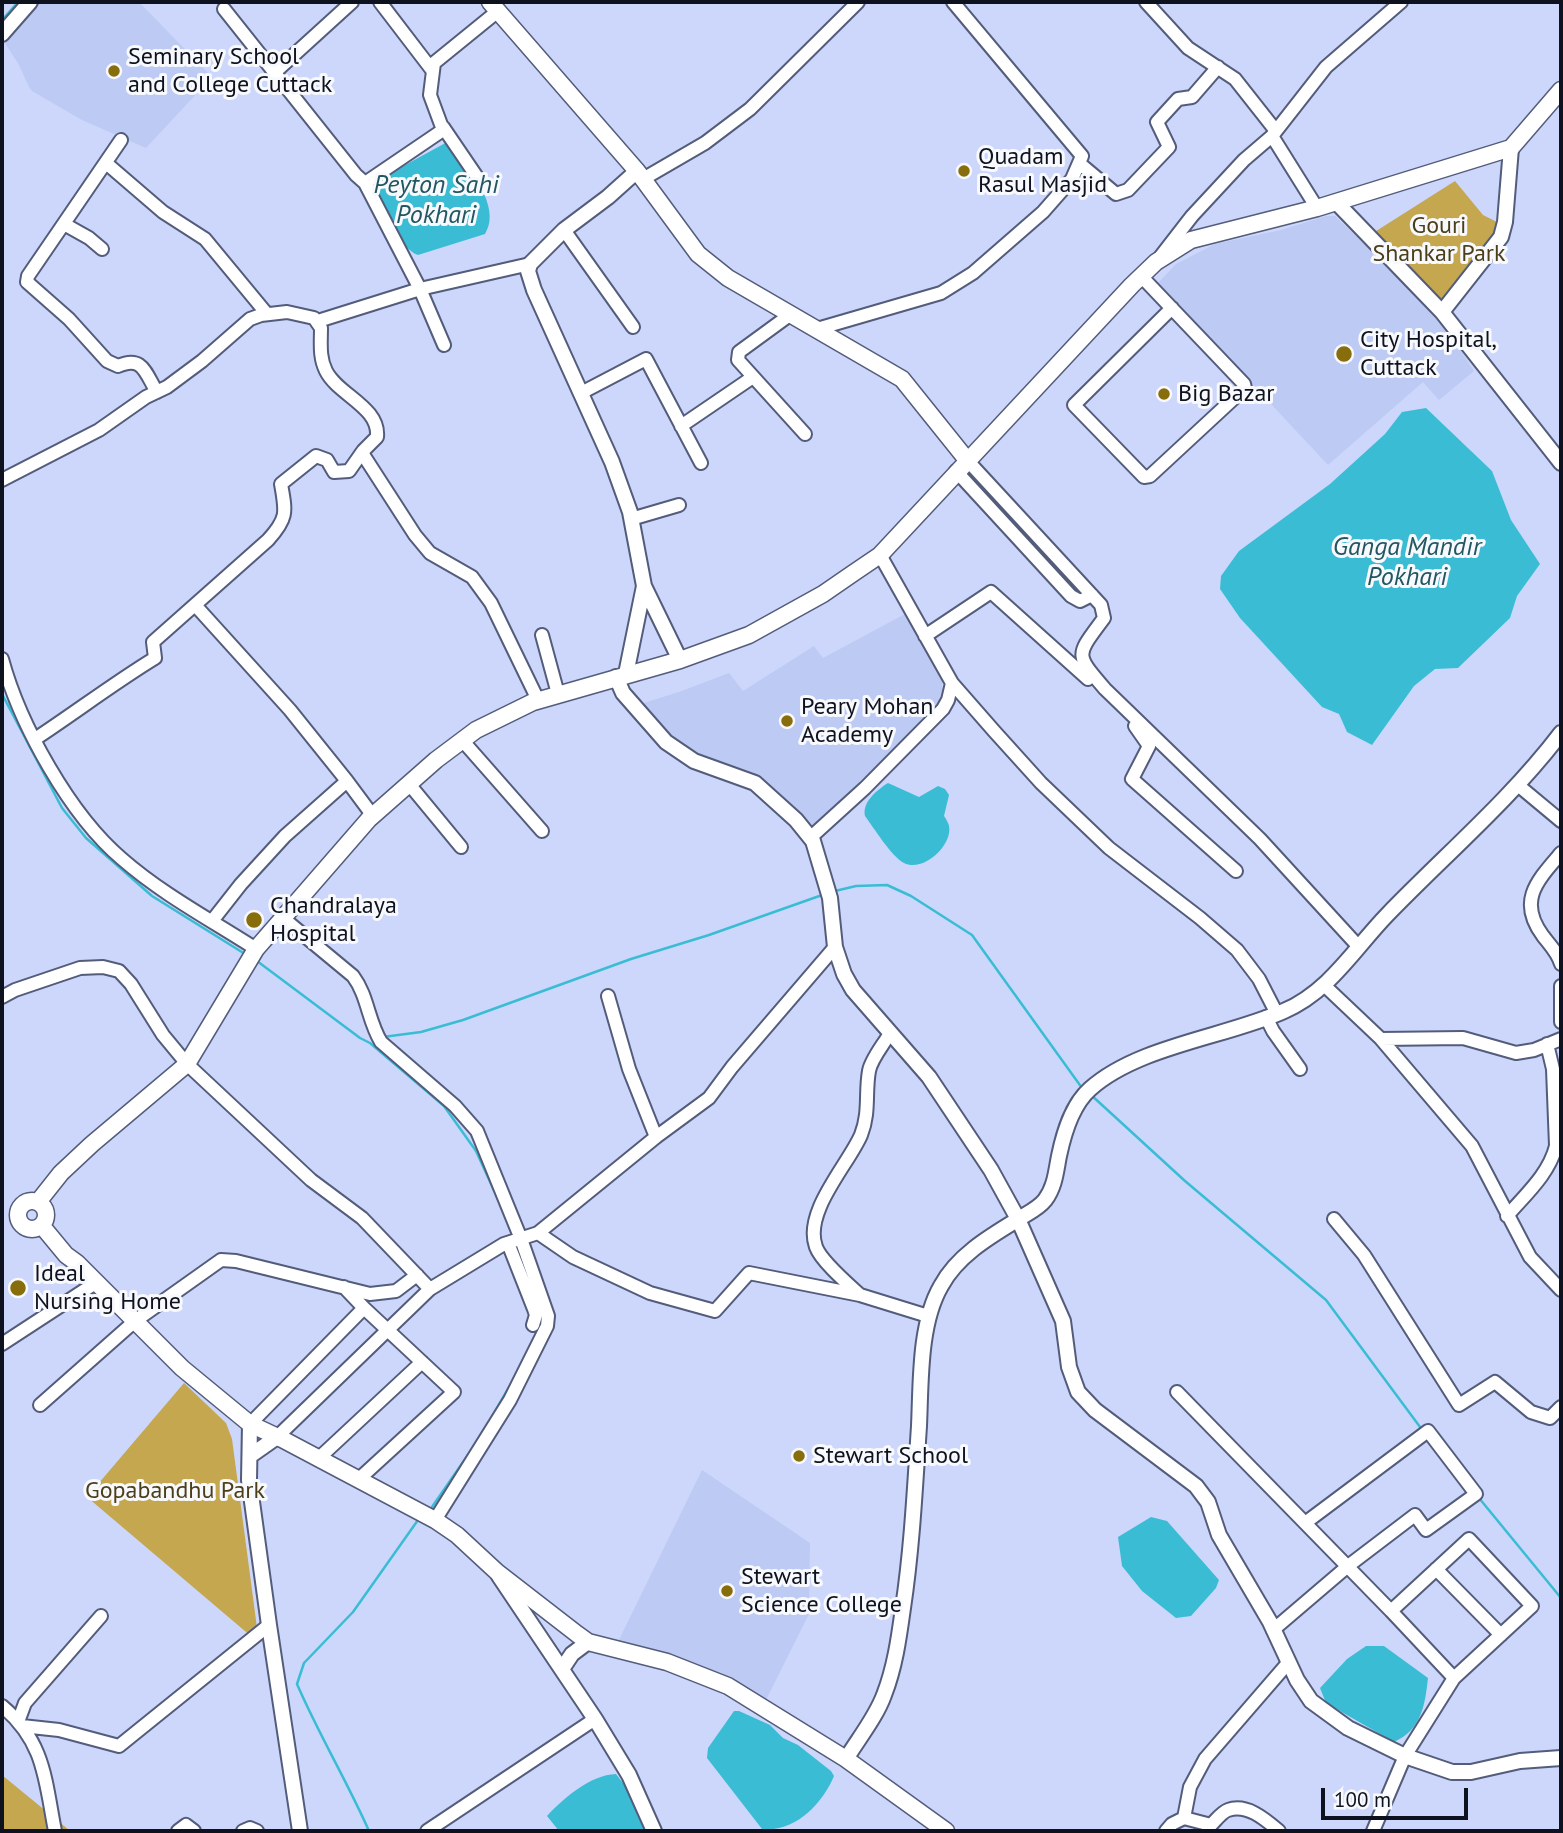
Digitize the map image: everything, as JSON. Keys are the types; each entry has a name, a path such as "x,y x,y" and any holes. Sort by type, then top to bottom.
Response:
{"main road":[{"path":"494,6 640,175 698,254 728,278 902,379 961,465"},
{"path":"38,1202 46,1214 42,1226 36,1229 28,1228 19,1217 19,1211 25,1203 38,1202 61,1173 92,1144 187,1064 254,952 282,918 373,816 462,740 476,730 538,700 680,660 749,635 824,594 880,555 961,465 1141,276 1156,262 1191,240 1317,208 1510,148 1561,90"},
{"path":"2,1222 19,1217"},
{"path":"42,1226 65,1255 97,1282 182,1368 250,1424 435,1520 457,1535 497,1572 589,1642 667,1662 729,1686 846,1759 946,1831"}],"street":[{"path":"2,34 30,2"},
{"path":"274,72 352,2"},
{"path":"380,2 432,70"},
{"path":"680,660 644,586 631,519 612,462 534,290 528,271 530,264 564,230 608,197 640,175 705,143 751,109 858,2"},
{"path":"817,329 941,293 973,273 1043,212 1072,179 1082,156 953,2"},
{"path":"1146,2 1188,48 1235,79 1274,134 1317,208"},
{"path":"1156,262 1192,216 1244,160 1274,134 1326,67 1401,2"},
{"path":"477,177 433,109 430,95 432,70 434,63 494,6"},
{"path":"224,9 365,183 420,289 444,345"},
{"path":"1079,163 1116,194 1128,190 1168,147 1157,122 1178,99 1192,97 1217,67"},
{"path":"365,183 443,130 443,127"},
{"path":"121,140 28,276 27,282 69,319 107,361 114,366 135,361 141,366 157,392"},
{"path":"1442,312 1501,237 1505,222 1510,148"},
{"path":"106,163 163,212 205,239 267,314"},
{"path":"1336,202 1442,312 1561,463"},
{"path":"64,224 102,248"},
{"path":"564,230 633,327"},
{"path":"317,321 420,289 530,264"},
{"path":"1141,276 1171,308 1245,388 1150,477 1144,477 1074,405 1171,308"},
{"path":"2,480 99,430 137,403 186,374 250,319 267,314 300,314 317,321 321,328 320,355 325,370 343,392 371,415 378,429 377,437 349,471 334,472 327,460 316,456 281,484 286,513 282,525 268,541 153,642 155,658 35,739"},
{"path":"791,314 738,352 738,360 805,434"},
{"path":"581,393 646,359 701,463"},
{"path":"681,426 753,377"},
{"path":"363,451 415,535 430,553 472,577 491,603 538,700"},
{"path":"961,465 1071,596 1080,601 1092,595 1101,605 1104,618 1083,646 1081,655 1084,664 1105,689 1260,839 1358,946"},
{"path":"631,519 679,505"},
{"path":"880,555 952,683 1033,775 1118,856 1200,918 1237,950 1259,979 1272,1015 1273,1031 1300,1069"},
{"path":"644,586 621,675 623,694 666,742 694,761 755,783 796,820 810,838 830,898 835,947 844,974 853,990 929,1077 991,1170 1018,1219 1063,1321 1069,1367 1078,1392 1095,1410 1196,1486 1208,1502 1219,1535 1311,1701 1348,1728 1405,1756 1452,1772 1471,1772 1520,1761 1561,1758"},
{"path":"925,636 991,592 1128,717 1149,746 1132,779 1236,871"},
{"path":"195,605 290,710 373,816"},
{"path":"542,635 558,694"},
{"path":"2,659 35,739 66,795 86,822 122,859 254,952"},
{"path":"810,838 865,788 943,709 952,683"},
{"path":"846,1759 884,1697 898,1647 909,1568 922,1372 929,1316 940,1286 956,1264 973,1249 1043,1202 1055,1178 1068,1124 1081,1098 1092,1086 1155,1053 1285,1011 1325,986 1358,946 1432,869 1518,786 1561,733"},
{"path":"462,740 542,831"},
{"path":"212,921 285,835 347,781"},
{"path":"409,784 461,847"},
{"path":"1518,786 1561,821"},
{"path":"1561,853 1538,880 1529,909 1533,921 1557,954 1561,964"},
{"path":"282,918 354,976 360,985 375,1033 381,1041 456,1106 477,1131 547,1308 547,1326 498,1422 435,1520"},
{"path":"250,1456 277,1437 430,1289 508,1243 538,1233 656,1137 709,1098 732,1067 835,947"},
{"path":"2,997 80,968 103,967 119,971 131,984 163,1035 187,1064 311,1180 362,1218 430,1289"},
{"path":"1325,986 1381,1039 1472,1146 1530,1257 1561,1290"},
{"path":"1561,986 1561,1022"},
{"path":"608,996 629,1069 656,1137"},
{"path":"860,1294 816,1248 813,1227 842,1164 861,1135 869,1105 869,1069 890,1033"},
{"path":"1381,1039 1463,1038 1516,1053 1561,1039"},
{"path":"1507,1216 1544,1173 1556,1146 1553,1069 1547,1044"},
{"path":"1334,1219 1364,1255 1459,1405 1495,1382 1531,1412 1550,1418 1561,1407"},
{"path":"538,1233 573,1257 650,1293 715,1311 749,1273 860,1294 929,1316"},
{"path":"508,1243 534,1308 536,1315 533,1325"},
{"path":"40,1405 135,1321 220,1260 236,1261 370,1294 396,1291 417,1275"},
{"path":"2,1344 97,1282"},
{"path":"344,1287 454,1392 359,1479"},
{"path":"300,1831 249,1480 250,1424 365,1308"},
{"path":"319,1458 422,1362"},
{"path":"1177,1392 1454,1678"},
{"path":"1273,1630 1348,1566 1415,1515 1426,1530 1476,1494 1428,1431 1306,1523"},
{"path":"1373,1831 1405,1756 1454,1678 1532,1606 1469,1539 1391,1611"},
{"path":"1436,1569 1501,1635"},
{"path":"497,1572 629,1775 654,1831"},
{"path":"20,1724 24,1703 102,1616"},
{"path":"20,1724 59,1730 119,1746 269,1625"},
{"path":"562,1669 572,1654 589,1642"},
{"path":"1184,1818 1190,1787 1205,1759 1288,1663"},
{"path":"2,1706 20,1724 40,1754 55,1831"},
{"path":"427,1831 595,1719"},
{"path":"1166,1831 1172,1824 1184,1818 1211,1825 1226,1810 1240,1808 1263,1817 1279,1831"},
{"path":"178,1831 186,1825 194,1831"},
{"path":"243,1831 250,1828 257,1831"}],"shaded area":[{"name":"Seminary School and College Cuttack","path":"35,2 139,2 212,77 146,148 82,120 32,91 3,40"},
{"name":"City Hospital, Cuttack","path":"1326,216 1335,216 1392,271 1451,336 1474,371 1439,400 1423,382 1328,465 1158,283 1176,264 1215,244 1281,230"},
{"name":"Peary Mohan Academy","path":"905,614 942,678 938,703 921,719 923,722 812,830 756,776 692,753 658,727 637,705 729,673 743,691 814,646 823,658"},
{"name":"Stewart Science College","path":"702,1470 810,1543 809,1614 765,1702 616,1646"}],"green space":[{"name":"Gouri Shankar Park","path":"1455,181 1483,215 1497,222 1498,235 1441,300 1373,233"},
{"name":"Gopabandhu Park","path":"184,1383 226,1423 232,1439 259,1643 87,1497"},
{"path":"2,1775 69,1830 2,1831"}],"water":[{"name":"Peyton Sahi Pokhari","path":"449,141 473,173 486,198 489,223 485,234 418,255 404,244 398,235 374,186 376,181"},
{"name":"Ganga Mandir Pokhari","path":"1426,408 1492,471 1511,520 1540,564 1517,596 1510,618 1458,668 1435,669 1414,686 1372,745 1347,732 1339,714 1322,707 1240,618 1220,589 1221,576 1239,551 1330,484 1385,434 1402,412"},
{"path":"888,783 919,797 938,786 945,789 949,795 944,816 949,825 949,833 942,849 928,861 912,865 904,863 888,848 865,816 868,801"},
{"path":"1151,1517 1167,1521 1219,1580 1216,1588 1191,1616 1176,1618 1142,1591 1122,1566 1118,1537"},
{"path":"1366,1646 1384,1646 1428,1678 1423,1707 1416,1724 1394,1742 1326,1703 1320,1688 1347,1659"},
{"path":"734,1711 770,1725 834,1776 815,1806 796,1821 774,1829 762,1829 707,1758 708,1748"},
{"path":"616,1774 647,1814 647,1831 559,1831 547,1816 569,1795 587,1783"}],"waterway":[{"path":"2,20 18,2"},
{"path":"2,694 62,808 86,838 152,896 245,954"},
{"path":"835,891 856,886 887,885 911,896 972,935 1082,1088"},
{"path":"383,1037 421,1032 463,1020 631,959 825,894"},
{"path":"257,961 370,1043 444,1106 476,1151 503,1210"},
{"path":"1090,1094 1185,1181 1326,1300 1423,1431"},
{"path":"483,1432 515,1377"},
{"path":"432,1507 470,1452"},
{"path":"1479,1498 1561,1598"},
{"path":"369,1831 297,1684 304,1663 353,1612 418,1520"}],"place":[{"name":"Seminary School and College Cuttack","path":"114,71"},
{"name":"Quadam Rasul Masjid","path":"964,171"},
{"name":"City Hospital, Cuttack","path":"1344,354"},
{"name":"Big Bazar","path":"1164,394"},
{"name":"Peary Mohan Academy","path":"787,721"},
{"name":"Chandralaya Hospital","path":"254,920"},
{"name":"Ideal Nursing Home","path":"18,1288"},
{"name":"Stewart School","path":"799,1456"},
{"name":"Stewart Science College","path":"727,1591"}]}
